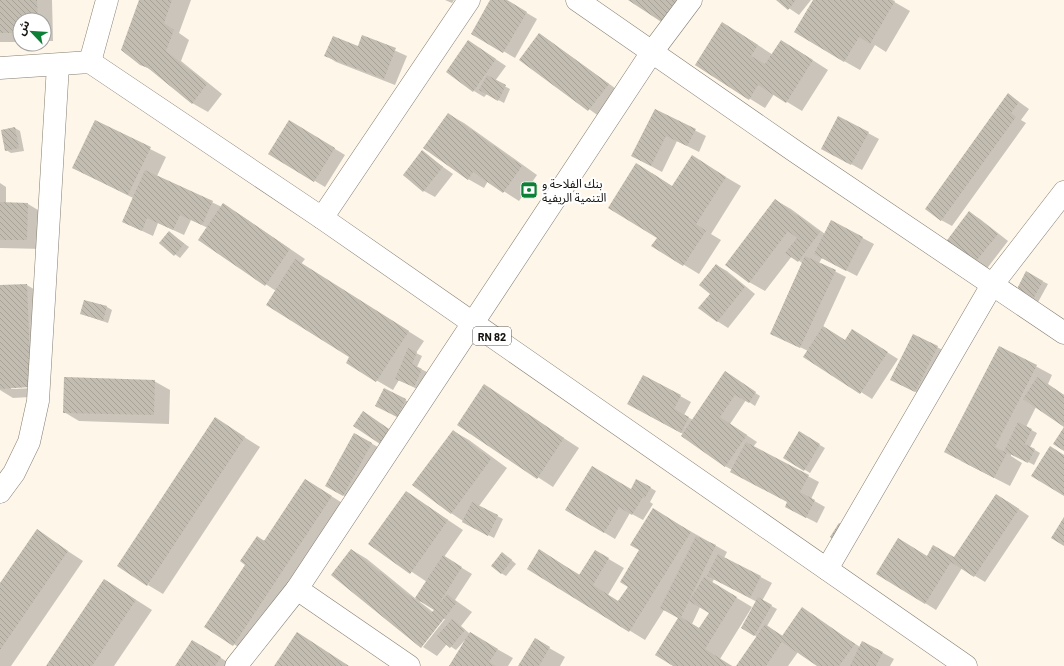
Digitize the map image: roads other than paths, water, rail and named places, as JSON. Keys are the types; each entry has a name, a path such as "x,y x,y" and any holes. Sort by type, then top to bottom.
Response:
{"street":[{"path":"0,68 90,62 106,0"},
{"path":"322,218 469,0"},
{"path":"577,0 1064,333"},
{"path":"236,666 296,589 474,323 652,52 691,0"},
{"name":"RN 82","path":"90,62 322,218 966,666"},
{"path":"0,492 14,473 29,442 38,401 58,65"},
{"path":"827,569 992,285 1064,192"},
{"path":"296,589 408,666"}],"place":[{"name":"بنك الفلاحة و التنمية الريفية","path":"529,190"}]}
